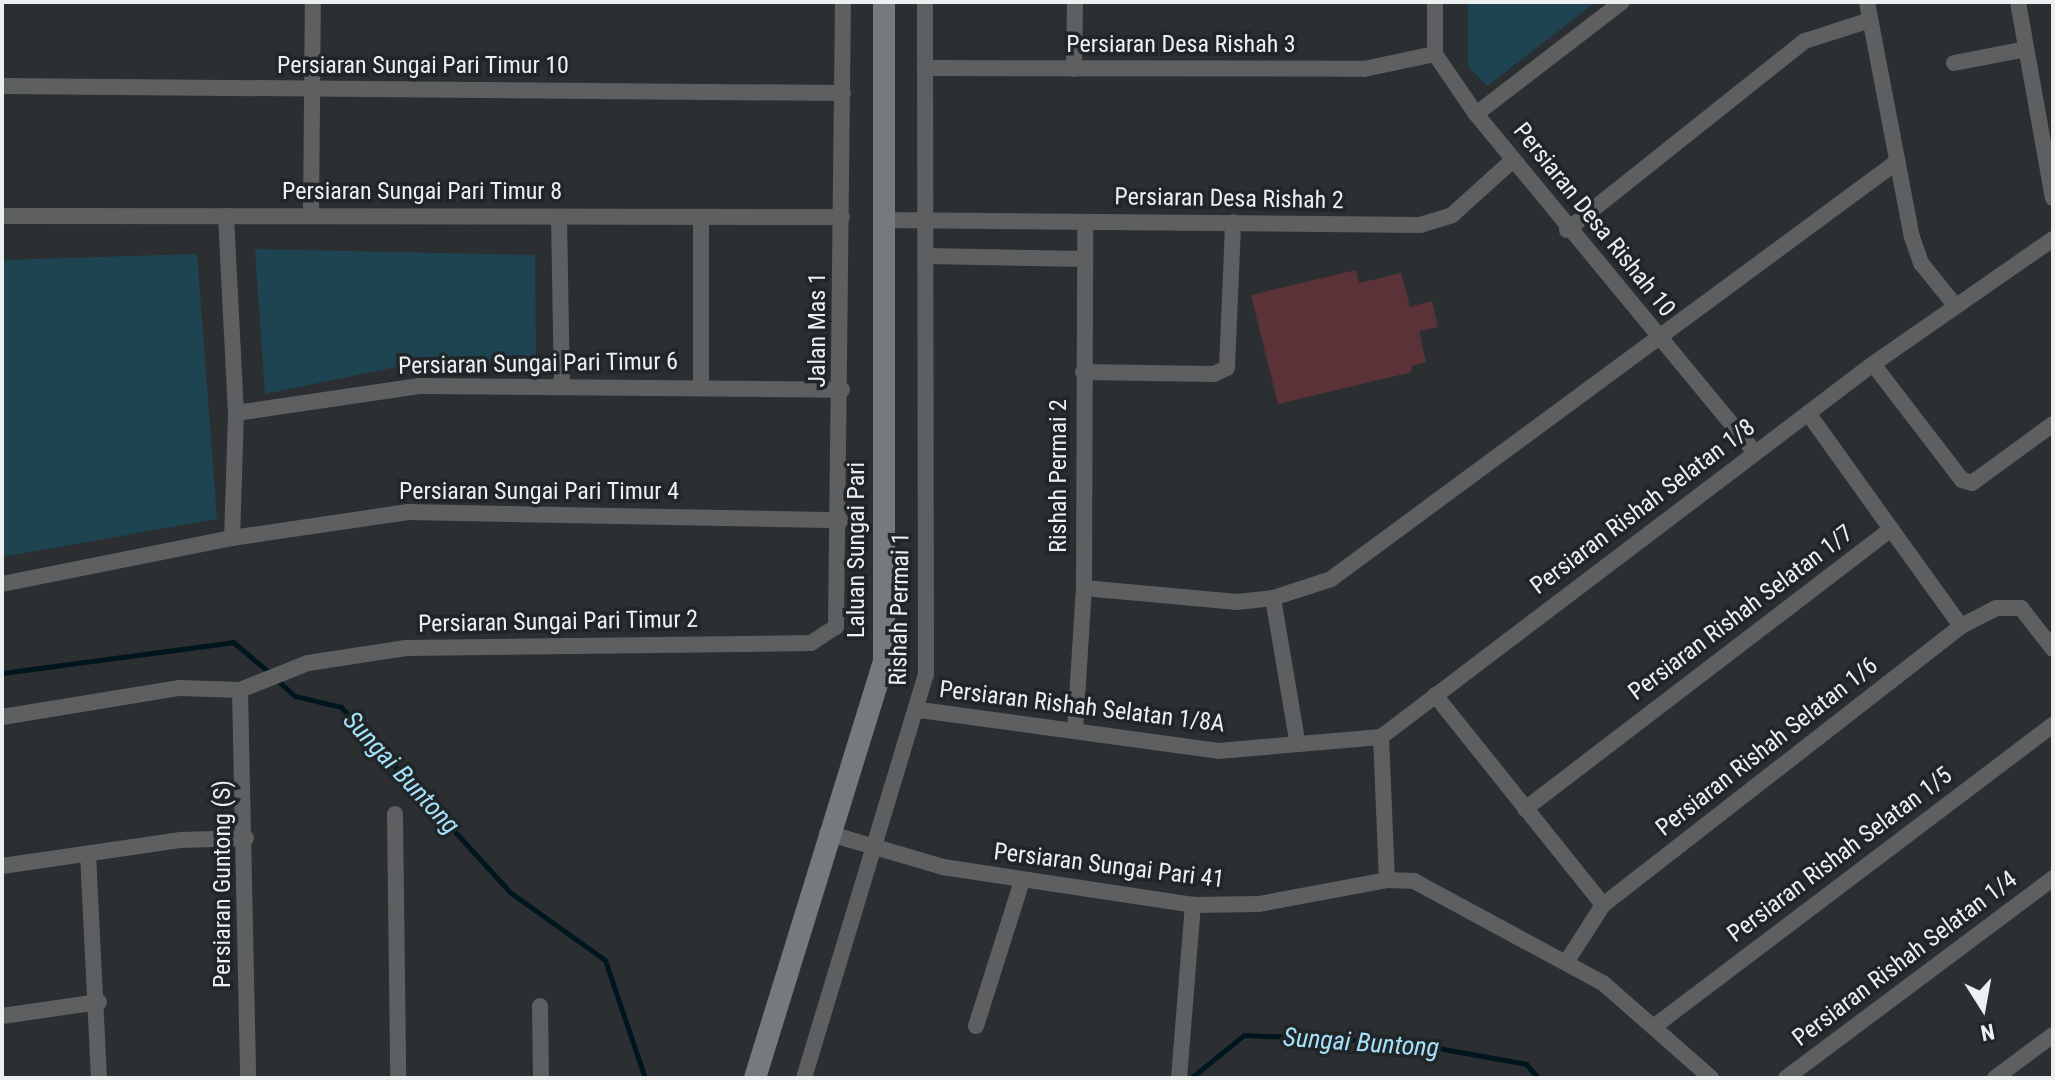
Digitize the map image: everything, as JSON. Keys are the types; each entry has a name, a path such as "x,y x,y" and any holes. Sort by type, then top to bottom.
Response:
{"main road":[{"name":"Laluan Sungai Pari","path":"755,1078 827,833 884,661 884,2"}],"street":[{"path":"311,216 313,2"},
{"name":"Jalan Mas 1","path":"811,643 826,638 841,614 843,2"},
{"name":"Rishah Permai 1","path":"804,1078 872,847 920,710 926,675 925,2"},
{"path":"1074,69 1075,2"},
{"path":"1435,2 1435,54"},
{"path":"1476,114 1622,2"},
{"path":"1867,2 1921,263 1954,304"},
{"path":"2018,2 2053,198"},
{"path":"1567,230 1805,41 1870,20"},
{"path":"1954,63 2026,49"},
{"name":"Persiaran Desa Rishah 3","path":"925,68 1364,69 1435,54"},
{"name":"Persiaran Desa Rishah 10","path":"1435,54 1476,114 1567,230 1755,452"},
{"name":"Persiaran Sungai Pari Timur 10","path":"2,86 843,93"},
{"name":"Persiaran Desa Rishah 2","path":"882,220 1435,222 1512,161"},
{"path":"1084,588 1237,602 1273,598 1331,579 1898,161"},
{"name":"Persiaran Sungai Pari Timur 8","path":"2,216 842,217"},
{"path":"226,216 236,413 232,538"},
{"path":"559,217 562,386"},
{"path":"701,217 701,386"},
{"name":"Rishah Permai 2","path":"1075,730 1084,588 1085,222"},
{"path":"1083,372 1214,374 1227,368 1233,222"},
{"name":"Persiaran Rishah Selatan 1/8","path":"1381,737 1873,364 1954,304 2053,239"},
{"path":"927,256 1084,259"},
{"path":"1873,364 1962,480 1972,483 2053,424"},
{"name":"Persiaran Sungai Pari Timur 6","path":"236,413 419,386 701,386 842,390"},
{"path":"1808,413 1891,529"},
{"name":"Persiaran Sungai Pari Timur 4","path":"2,584 232,538 408,512 841,520"},
{"name":"Persiaran Rishah Selatan 1/7","path":"1525,809 1891,529 1961,626"},
{"path":"1273,598 1297,740"},
{"name":"Persiaran Rishah Selatan 1/6","path":"1567,961 1603,905 1961,626 1996,608 2021,608 2053,649"},
{"name":"Persiaran Sungai Pari Timur 2","path":"240,690 308,663 454,644 811,643"},
{"path":"2,717 180,688 240,690"},
{"name":"Persiaran Guntong (S)","path":"240,690 246,838 248,1078"},
{"path":"1435,695 1603,905"},
{"name":"Persiaran Rishah Selatan 1/8A","path":"920,710 1218,751 1297,740 1381,737"},
{"name":"Persiaran Rishah Selatan 1/5","path":"1656,1025 2053,725"},
{"path":"1381,737 1387,880"},
{"path":"395,814 398,1078"},
{"name":"Persiaran Sungai Pari 41","path":"827,833 872,847 1022,881 1193,905 1259,904 1387,880 1414,881 1567,961 1656,1025 1711,1078"},
{"path":"2,866 246,838"},
{"path":"88,854 99,1002 99,1078"},
{"name":"Persiaran Rishah Selatan 1/4","path":"1786,1078 2053,878"},
{"path":"976,1026 1022,881"},
{"path":"1179,1078 1193,905"},
{"path":"2,1016 99,1002"},
{"path":"540,1006 541,1078"},
{"path":"1995,1078 2053,1035"}],"shaded area":[{"path":"1468,2 1596,2 1487,86 1468,66"},
{"path":"255,249 535,255 536,362 425,361 265,394"},
{"path":"197,254 217,519 2,557 2,260"}],"building":[{"path":"1356,270 1359,283 1401,273 1410,307 1432,301 1438,327 1419,331 1426,362 1411,366 1412,372 1278,404 1251,295"}],"waterway":[{"name":"Sungai Buntong","path":"2,673 233,642 270,673"},
{"name":"Sungai Buntong","path":"277,680 295,696 341,707 511,893 605,960 645,1078"},
{"name":"Sungai Buntong","path":"1191,1078 1244,1035 1405,1042 1526,1064 1538,1078"}]}
